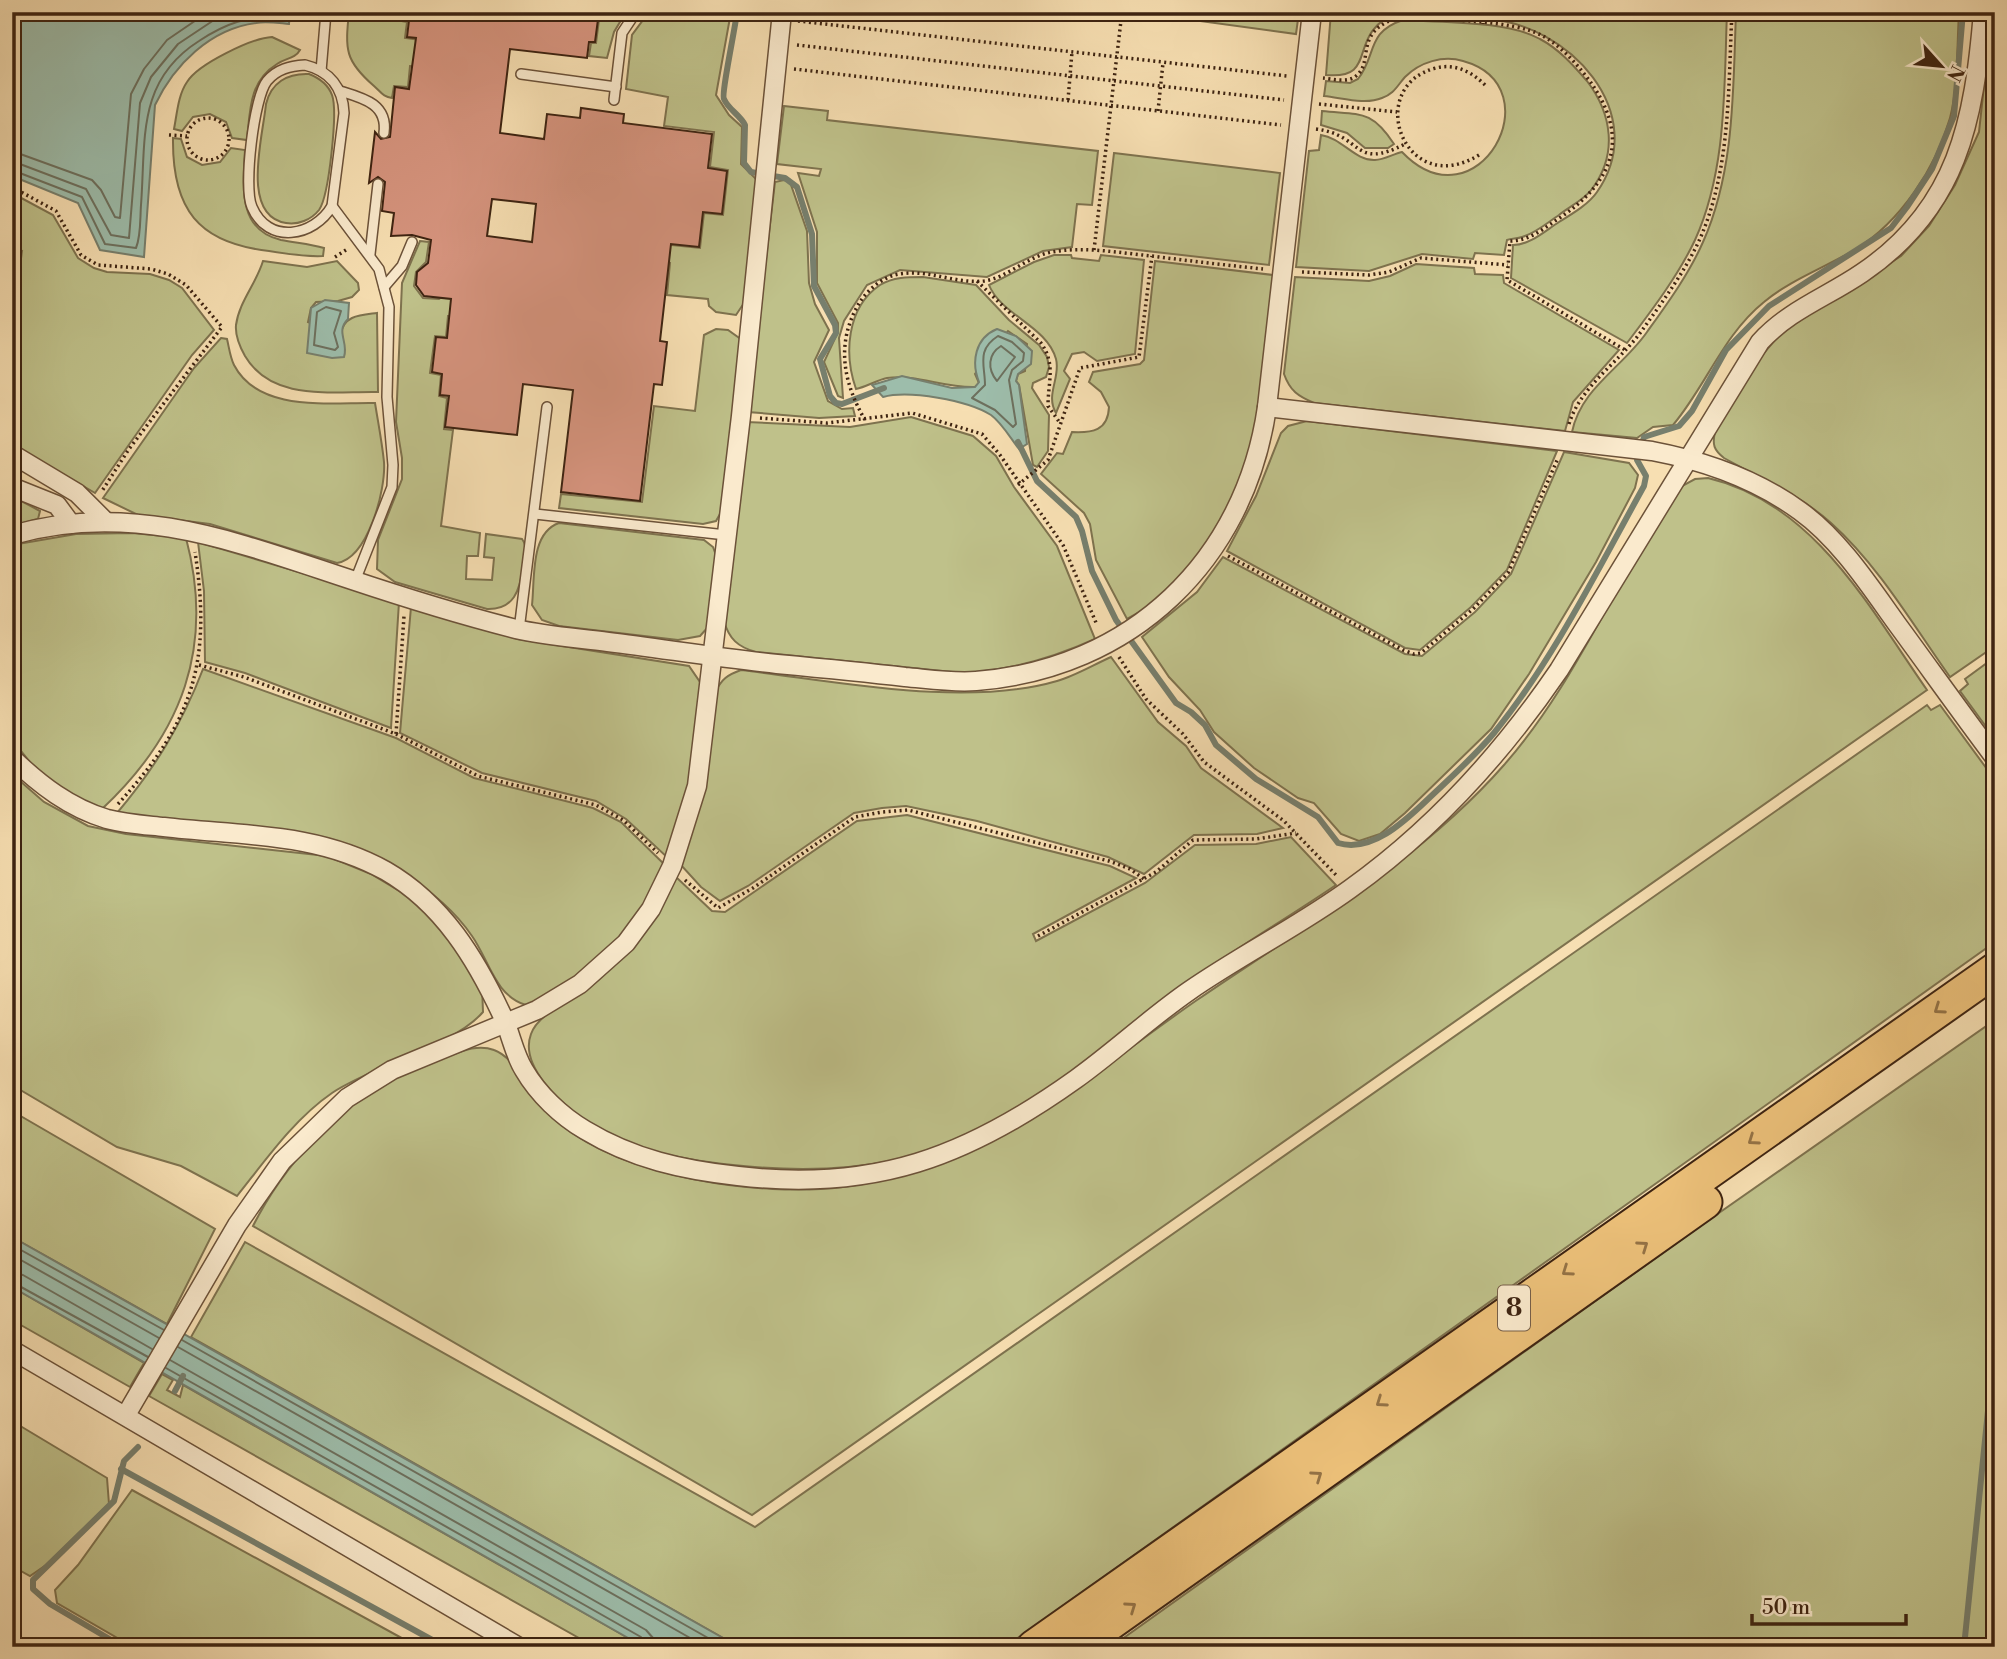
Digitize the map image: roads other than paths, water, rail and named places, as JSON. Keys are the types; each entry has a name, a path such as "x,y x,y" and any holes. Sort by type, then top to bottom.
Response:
{"highway":[{"name":"8","path":"1034,1647 1995,970"},
{"name":"8","path":"1076,1647 1995,998"}],"street":[{"path":"126,1415 236,1225 282,1161 346,1098 425,1054 537,1010 580,984 626,943 651,909 672,866 698,786 741,416 782,12"},
{"path":"12,535 71,524 106,522 166,525 245,543 355,581 519,630 711,656 973,682 1020,677 1063,664 1112,641 1179,592 1214,549 1250,482 1261,447 1267,407 1312,12"},
{"path":"12,758 38,783 72,804 107,819 310,841 377,866 413,890 448,924 487,984 524,1071 549,1101 585,1130 628,1152 679,1168 760,1179 818,1180 886,1172 954,1152 1041,1102 1189,992 1350,890 1426,829 1456,800 1525,719 1576,643 1744,365 1772,329 1805,304 1884,258 1909,236 1925,216 1958,153 1970,116 1978,75 1983,12"},
{"path":"1267,407 1652,451 1723,469 1778,496 1830,538 1874,591 1995,758"},
{"path":"12,454 60,481 106,522"},
{"path":"12,487 57,505 71,524"},
{"path":"12,1350 519,1647"}],"lane":[{"path":"321,71 326,12"},
{"path":"614,100 622,33 636,12"},
{"path":"340,91 344,113 332,206 326,216 309,230 286,233 275,231 257,217 248,197 257,104 265,83 283,69 294,65 321,71 340,91 369,100 379,108 385,122 384,133"},
{"path":"521,74 616,87"},
{"path":"370,254 378,184"},
{"path":"332,206 379,269 389,307 387,397 393,464 392,487 355,581"},
{"path":"384,287 402,266 412,242"},
{"path":"519,630 547,407"},
{"path":"535,514 726,535"}],"water":[{"path":"12,12 290,12 289,24 256,23 223,33 209,41 183,63 163,90 155,105 144,257 100,250 78,203 12,176"},
{"path":"325,300 349,303 348,319 342,333 344,357 332,358 307,353 311,308"},
{"path":"997,329 1016,336 1032,351 1031,364 1018,374 1016,381 1019,385 1027,444 1019,449 999,422 981,410 953,401 922,396 883,397 872,385 902,376 952,388 975,387 979,382 975,367 977,351 984,338"},
{"path":"12,1237 739,1647 644,1647 12,1287"}],"waterway":[{"path":"737,12 724,99 745,125 744,163 751,172 785,178 797,187 812,234 814,286 835,325 836,333 820,359 830,396 836,403 842,404 884,388"},
{"path":"1018,442 1037,481 1076,517 1092,571 1116,620 1176,703 1205,725 1216,745 1256,779 1318,817 1338,843 1363,844 1375,840 1408,818 1469,760 1516,705 1556,644 1644,486 1646,476 1637,460 1644,437 1679,426 1692,411 1726,350 1769,306 1891,228 1907,207 1932,169 1954,116 1963,12"},
{"path":"1964,1647 1995,1342"},
{"path":"175,1391 183,1376"},
{"path":"123,1647 50,1604 33,1589 33,1580 114,1501 124,1461 138,1447"},
{"path":"121,1469 445,1647"}]}
